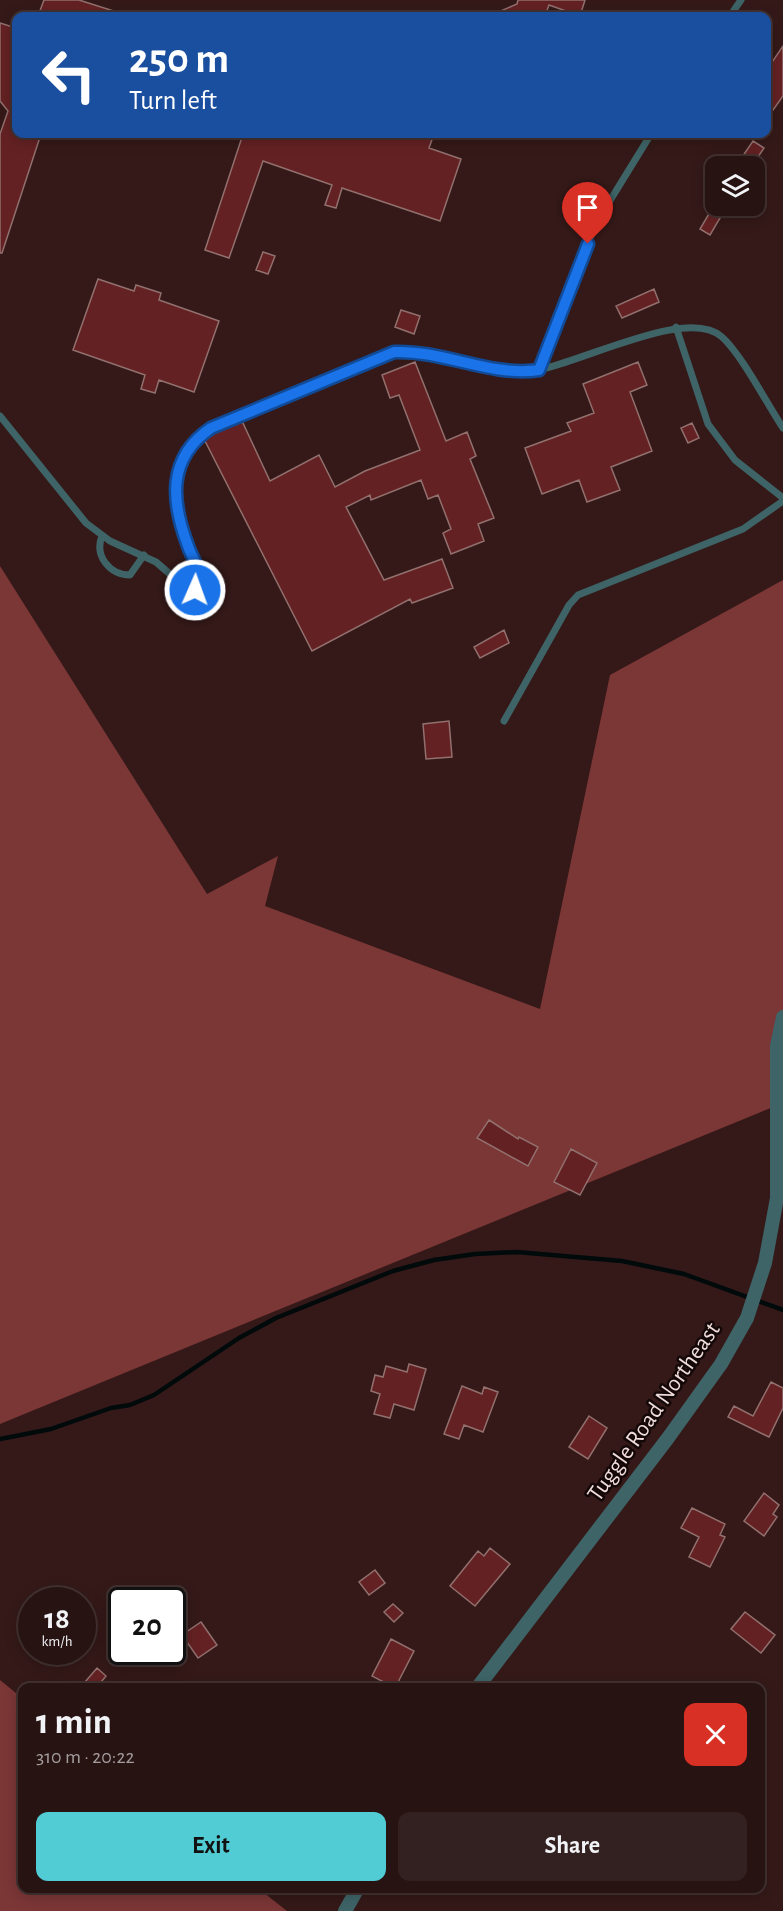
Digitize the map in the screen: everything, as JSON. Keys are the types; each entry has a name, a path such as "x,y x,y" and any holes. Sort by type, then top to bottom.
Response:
{"street":[{"name":"Tuggle Road Northeast","path":"481,1683 668,1438 721,1364 747,1318 765,1263 777,1197 780,1102 777,1046 783,1017"},
{"path":"345,1911 355,1893"}],"lane":[{"path":"539,370 595,225 649,138"},
{"path":"504,721 569,605 578,595 743,529 783,500 735,460 708,424 676,327"},
{"path":"0,416 78,514 102,536 160,564 186,588 195,590 200,584 200,571 188,545 177,507 176,480 183,456 195,441 211,428 394,352 418,351 498,371 519,373 571,363 676,327 707,328 724,339 783,428"},
{"path":"102,536 99,548 101,555 105,563 115,572 130,576 144,555"}],"shaded area":[{"path":"0,566 207,894 278,856 265,906 540,1009 610,675 783,580 783,1103 0,1424"},
{"path":"0,1680 18,1695 18,1893 264,1893 287,1911 0,1911"}],"building":[{"path":"44,0 79,0 117,12 40,12"},
{"path":"518,0 585,0 581,12 569,12 549,5 546,12 498,12 517,4"},
{"path":"0,23 12,27 12,138 40,138 2,253 0,253 0,134 8,111 0,101"},
{"path":"783,46 783,96 771,113 771,64"},
{"path":"242,138 433,138 429,148 461,159 440,221 342,188 336,208 325,205 332,185 263,161 229,258 205,250"},
{"path":"753,141 764,148 759,156 743,156"},
{"path":"708,216 720,218 710,235 700,229"},
{"path":"263,252 275,256 268,274 256,270"},
{"path":"98,279 134,291 136,285 161,293 159,300 219,321 194,392 159,380 155,393 141,389 145,375 73,350"},
{"path":"654,289 659,302 622,318 616,306"},
{"path":"401,310 420,316 414,334 395,327"},
{"path":"415,362 446,441 467,432 476,456 470,459 494,518 478,524 484,541 451,554 443,533 451,529 438,495 428,499 421,480 371,500 370,495 346,507 384,580 442,559 453,588 412,603 410,599 312,651 205,441 213,434 242,421 270,481 319,455 335,487 365,471 420,450 399,395 390,398 382,375"},
{"path":"638,362 647,385 630,392 652,451 611,467 620,490 587,502 579,480 542,494 525,448 571,431 567,423 594,413 583,384"},
{"path":"692,423 699,438 688,443 681,428"},
{"path":"504,630 509,643 480,658 474,647"},
{"path":"449,721 452,757 426,759 423,724"},
{"path":"489,1120 518,1139 519,1137 538,1147 528,1166 477,1138"},
{"path":"571,1149 597,1163 580,1195 554,1182"},
{"path":"409,1364 426,1369 414,1410 394,1404 390,1418 374,1414 380,1394 371,1391 375,1375 383,1377 386,1366 407,1372"},
{"path":"771,1382 783,1388 783,1408 769,1437 728,1417 734,1406 753,1416"},
{"path":"462,1386 482,1394 484,1387 498,1392 483,1432 464,1425 459,1439 444,1434"},
{"path":"589,1416 607,1428 588,1459 569,1447"},
{"path":"764,1493 779,1505 773,1514 777,1517 764,1536 744,1521"},
{"path":"692,1508 725,1524 720,1535 725,1537 710,1567 689,1557 699,1537 681,1528"},
{"path":"490,1548 510,1564 475,1606 450,1586 478,1551 484,1556"},
{"path":"375,1570 385,1583 369,1595 359,1582"},
{"path":"393,1604 403,1613 394,1622 384,1612"},
{"path":"745,1612 775,1635 761,1653 731,1629"},
{"path":"201,1622 217,1645 198,1658 186,1641 186,1632"},
{"path":"391,1639 414,1651 398,1683 385,1683 372,1676"},
{"path":"97,1668 106,1676 100,1683 85,1682"}],"waterway":[{"path":"0,1439 51,1429 111,1408 130,1405 154,1395 239,1338 276,1318 393,1271 434,1260 475,1254 517,1252 622,1261 684,1274 783,1310"}],"route":[{"path":"195,590 201,581 200,571 184,536 177,507 176,480 183,456 202,434 211,428 394,352 418,351 441,355 498,371 519,373 539,370 588,244"}]}
